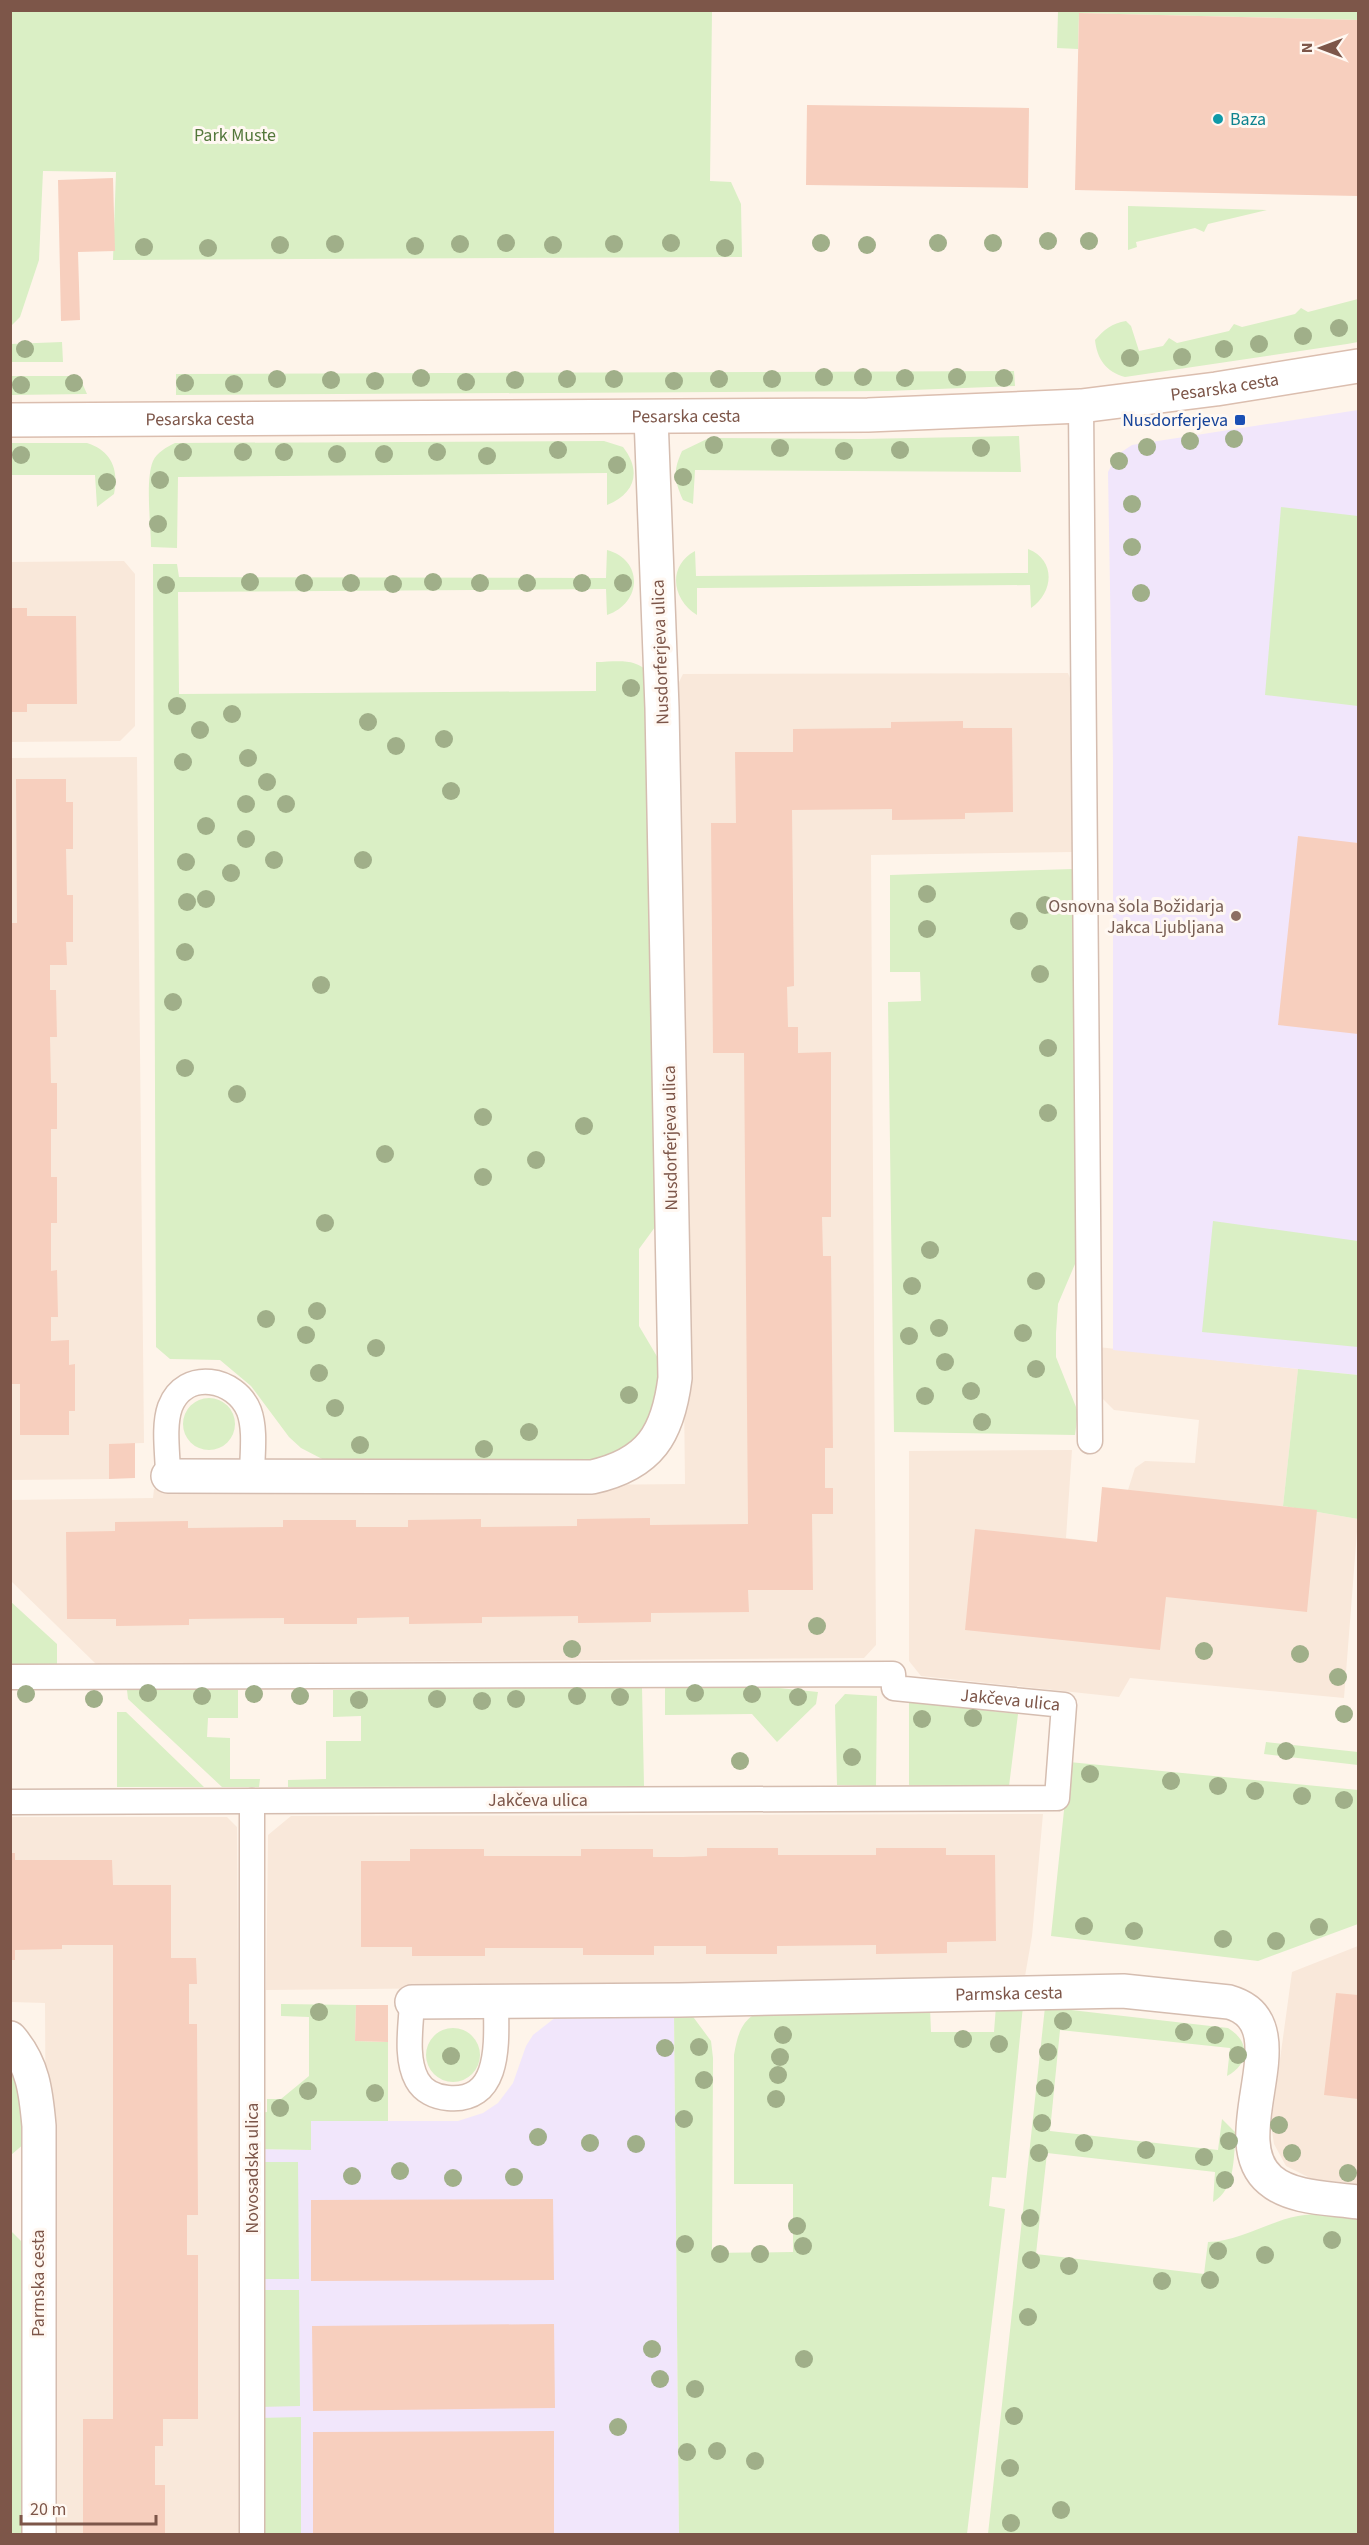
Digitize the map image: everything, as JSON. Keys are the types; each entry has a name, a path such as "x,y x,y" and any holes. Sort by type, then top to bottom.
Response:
{"street":[{"name":"Pesarska cesta","path":"10,420 868,415 1081,406 1216,389 1359,366"},
{"name":"Nusdorferjeva ulica","path":"168,1476 592,1477 611,1473 635,1461 654,1443 667,1420 675,1378 662,708 651,417"},
{"name":"Parmska cesta","path":"412,2002 1123,1991 1229,2002 1238,2005 1253,2017 1262,2033 1252,2135 1253,2152 1261,2169 1270,2181 1286,2190 1359,2202"},
{"name":"Parmska cesta","path":"10,2038 27,2061 33,2080 39,2126 39,2535"}],"lane":[{"path":"1081,406 1090,1441"},
{"name":"Nusdorferjeva ulica","path":"168,1476 168,1419 171,1405 183,1389 210,1381 233,1389 242,1397 249,1411 252,1422 252,1476"},
{"name":"Jakčeva ulica","path":"10,1677 893,1674 894,1688 1064,1705 1057,1798 10,1802"},
{"name":"Novosadska ulica","path":"252,1801 252,2535"},
{"name":"Parmska cesta","path":"412,2002 411,2061 414,2072 426,2091 447,2098 468,2096 488,2080 495,2060 496,2002"}],"shaded area":[{"name":"Osnovna šola Božidarja Jakca Ljubljana","path":"1358,410 1358,1375 1113,1350 1113,761 1108,472 1117,455 1132,445"},
{"path":"124,561 135,574 135,726 120,741 11,742 10,562"},
{"path":"1068,673 1072,683 1074,852 871,855 876,1645 864,1658 96,1664 11,1581 10,1500 153,1498 154,1489 685,1484 676,688 683,674"},
{"path":"137,757 144,1443 109,1444 109,1479 11,1480 10,758"},
{"path":"1098,1347 1298,1369 1283,1506 1358,1519 1344,1698 1130,1678 1119,1697 921,1676 909,1661 909,1451 1072,1450 1066,1538 1097,1542 1128,1490 1135,1468 1145,1461 1195,1463 1199,1420 1114,1410 1100,1396"},
{"path":"1043,1814 1032,1936 1024,1982 266,1990 268,1835 291,1816"},
{"path":"10,1817 227,1817 237,1827 242,2534 48,2534 45,2003 11,2002"},
{"path":"1358,1946 1358,2184 1312,2179 1286,2166 1274,2144 1271,2125 1292,1972"},
{"path":"674,2012 679,2534 260,2534 258,2149 311,2150 310,2121 458,2121 483,2113 498,2103 513,2083 526,2046 533,2035 556,2017"}],"green space":[{"name":"Park Muste","path":"11,11 712,11 710,181 731,182 741,204 742,257 113,260 116,172 43,171 39,260 20,317 11,326"},
{"path":"1058,11 1358,11 1358,20 1079,13 1078,49 1057,48"},
{"path":"1128,206 1267,210 1208,224 1204,232 1195,228 1136,242 1137,247 1128,250"},
{"path":"1358,299 1358,342 1125,377 1113,372 1104,364 1096,347 1095,340 1105,330 1112,325 1126,321 1131,326 1139,351 1163,346 1169,338 1177,343 1229,331 1234,324 1242,327 1295,314 1301,308 1308,312"},
{"path":"62,342 63,362 11,362 11,344"},
{"path":"1014,371 1015,386 887,391 176,395 176,374"},
{"path":"10,376 79,376 87,394 11,395"},
{"path":"1019,436 1021,472 695,470 693,504 683,500 676,481 677,464 682,451 709,438 861,439"},
{"path":"604,441 623,447 629,456 634,473 633,481 624,495 607,505 607,473 178,477 177,548 151,547 149,479 151,469 157,455 175,443"},
{"path":"11,443 87,443 96,447 112,462 115,477 114,494 97,507 95,475 11,475"},
{"path":"1281,507 1358,516 1358,706 1265,695"},
{"path":"1028,549 1044,561 1049,577 1044,594 1031,608 1030,585 697,588 697,615 682,601 676,583 680,565 695,551 696,576 1028,573"},
{"path":"607,550 619,555 628,563 634,582 627,601 619,609 607,615 606,589 178,592 179,694 596,691 596,662 631,662 649,673 658,1223 639,1249 639,1326 662,1365 658,1402 641,1434 620,1453 589,1464 328,1462 301,1448 289,1437 251,1386 220,1360 170,1359 156,1347 153,564 177,564 179,577 606,578"},
{"path":"1073,869 1078,1257 1058,1304 1056,1357 1078,1412 1075,1435 894,1432 888,1002 921,1001 920,972 890,972 890,875"},
{"path":"1213,1221 1358,1241 1358,1347 1202,1332"},
{"path":"1298,1369 1358,1375 1358,1519 1283,1506"},
{"path":"204,1398 214,1398 228,1405 235,1424 228,1443 214,1450 204,1450 194,1446 187,1439 183,1429 183,1419 187,1409 194,1402"},
{"path":"10,1601 57,1644 57,1665 11,1665"},
{"path":"759,1686 818,1692 816,1704 777,1742 752,1714 665,1715 665,1687"},
{"path":"642,1687 644,1786 288,1787 288,1780 326,1779 326,1741 361,1741 361,1716 333,1717 333,1690"},
{"path":"127,1690 238,1690 238,1718 208,1718 207,1737 230,1738 230,1779 260,1779 259,1787 222,1787 128,1699"},
{"path":"845,1694 877,1696 876,1786 837,1785 835,1705"},
{"path":"909,1702 1018,1714 1009,1786 909,1785"},
{"path":"117,1712 126,1712 204,1787 117,1787"},
{"path":"1266,1742 1358,1752 1358,1765 1264,1754"},
{"path":"1069,1762 1358,1790 1358,1924 1258,1961 1051,1936"},
{"path":"281,2004 356,2005 355,2041 388,2042 388,2121 311,2121 311,2150 258,2149 258,2113 267,2112 267,2099 281,2099 309,2076 309,2017 281,2016"},
{"path":"996,2006 1023,2006 1006,2178 992,2177 989,2206 1005,2209 967,2534 679,2534 674,2012 691,2014 711,2041 713,2058 712,2253 793,2252 793,2184 734,2184 734,2055 738,2037 746,2022 755,2014 930,2008 931,2032 994,2032"},
{"path":"1045,2007 1228,2028 1241,2040 1244,2053 1240,2065 1227,2076 1230,2048 1060,2030 1050,2131 1218,2150 1222,2119 1236,2133 1232,2172 1226,2189 1213,2202 1215,2172 1047,2153 1036,2254 1204,2274 1208,2242 1242,2235 1298,2216 1321,2214 1358,2219 1358,2534 988,2534"},
{"path":"453,2028 463,2030 472,2036 478,2045 480,2055 478,2065 472,2074 463,2080 453,2082 443,2080 434,2074 428,2065 426,2055 428,2045 434,2036 443,2030"},
{"path":"11,2063 32,2137 11,2155"},
{"path":"258,2162 298,2162 299,2279 258,2279"},
{"path":"10,2230 27,2247 28,2534 11,2534"},
{"path":"258,2290 299,2290 300,2406 259,2407"},
{"path":"301,2417 301,2534 260,2534 259,2418"}],"building":[{"name":"Baza","path":"1079,13 1358,20 1358,196 1075,190"},
{"path":"807,105 1029,108 1028,188 806,185"},
{"path":"113,178 115,251 78,252 80,320 61,321 58,180"},
{"path":"10,608 27,608 27,616 76,616 77,704 27,704 27,712 10,712"},
{"path":"963,721 963,728 1012,728 1013,812 965,813 965,819 892,820 892,809 792,810 794,986 787,987 788,1027 798,1027 798,1053 831,1052 831,1217 822,1217 823,1256 831,1256 833,1448 825,1448 825,1488 833,1488 833,1514 812,1514 813,1590 748,1590 749,1612 651,1613 651,1622 578,1623 578,1616 482,1617 482,1623 409,1624 409,1617 357,1618 357,1624 284,1624 284,1618 189,1619 189,1625 116,1626 116,1619 67,1619 66,1532 115,1531 115,1522 188,1521 188,1528 283,1527 283,1520 356,1520 356,1527 408,1527 408,1520 481,1519 481,1527 577,1526 577,1519 650,1518 650,1525 748,1524 744,1053 713,1053 711,823 736,823 735,752 793,752 793,729 891,728 891,722"},
{"path":"16,779 66,779 66,802 73,802 73,849 66,849 67,895 73,895 73,942 66,942 67,965 50,965 50,990 56,990 57,1037 50,1037 51,1083 57,1083 57,1129 51,1129 51,1177 57,1177 57,1223 51,1223 51,1271 57,1270 58,1317 51,1317 51,1341 69,1340 69,1365 75,1364 75,1411 69,1411 69,1435 20,1435 20,1384 10,1384 10,923 17,923"},
{"path":"1298,836 1358,843 1358,1034 1278,1025"},
{"path":"135,1443 135,1478 109,1479 109,1444"},
{"path":"1102,1487 1317,1510 1307,1612 1166,1597 1160,1650 965,1630 975,1529 1097,1542"},
{"path":"707,1848 778,1848 778,1855 876,1855 876,1848 946,1848 946,1855 995,1855 996,1941 947,1942 947,1953 876,1954 876,1945 777,1946 777,1954 706,1954 706,1946 654,1946 654,1955 583,1955 583,1948 485,1948 485,1956 412,1956 412,1947 361,1947 361,1861 410,1861 410,1849 484,1849 484,1856 581,1856 581,1849 653,1849 653,1857 683,1857 707,1856"},
{"path":"10,1853 15,1853 15,1860 112,1860 113,1885 171,1885 171,1958 196,1958 197,1984 189,1984 189,2024 197,2024 198,2215 187,2215 187,2255 198,2255 198,2419 163,2419 163,2446 155,2446 155,2485 165,2485 165,2534 83,2534 83,2419 113,2419 113,1945 62,1945 62,1949 15,1950 15,1960 10,1960"},
{"path":"1336,1993 1358,1995 1358,2099 1324,2095"},
{"path":"356,2005 388,2005 388,2042 355,2041"},
{"path":"553,2199 554,2280 311,2281 311,2200"},
{"path":"554,2324 555,2408 313,2411 312,2326"},
{"path":"554,2431 554,2534 313,2534 313,2432"}],"place":[{"name":"Baza","path":"1218,119"},
{"name":"Nusdorferjeva","path":"1240,420"},
{"name":"Osnovna šola Božidarja Jakca Ljubljana","path":"1236,916"}]}
